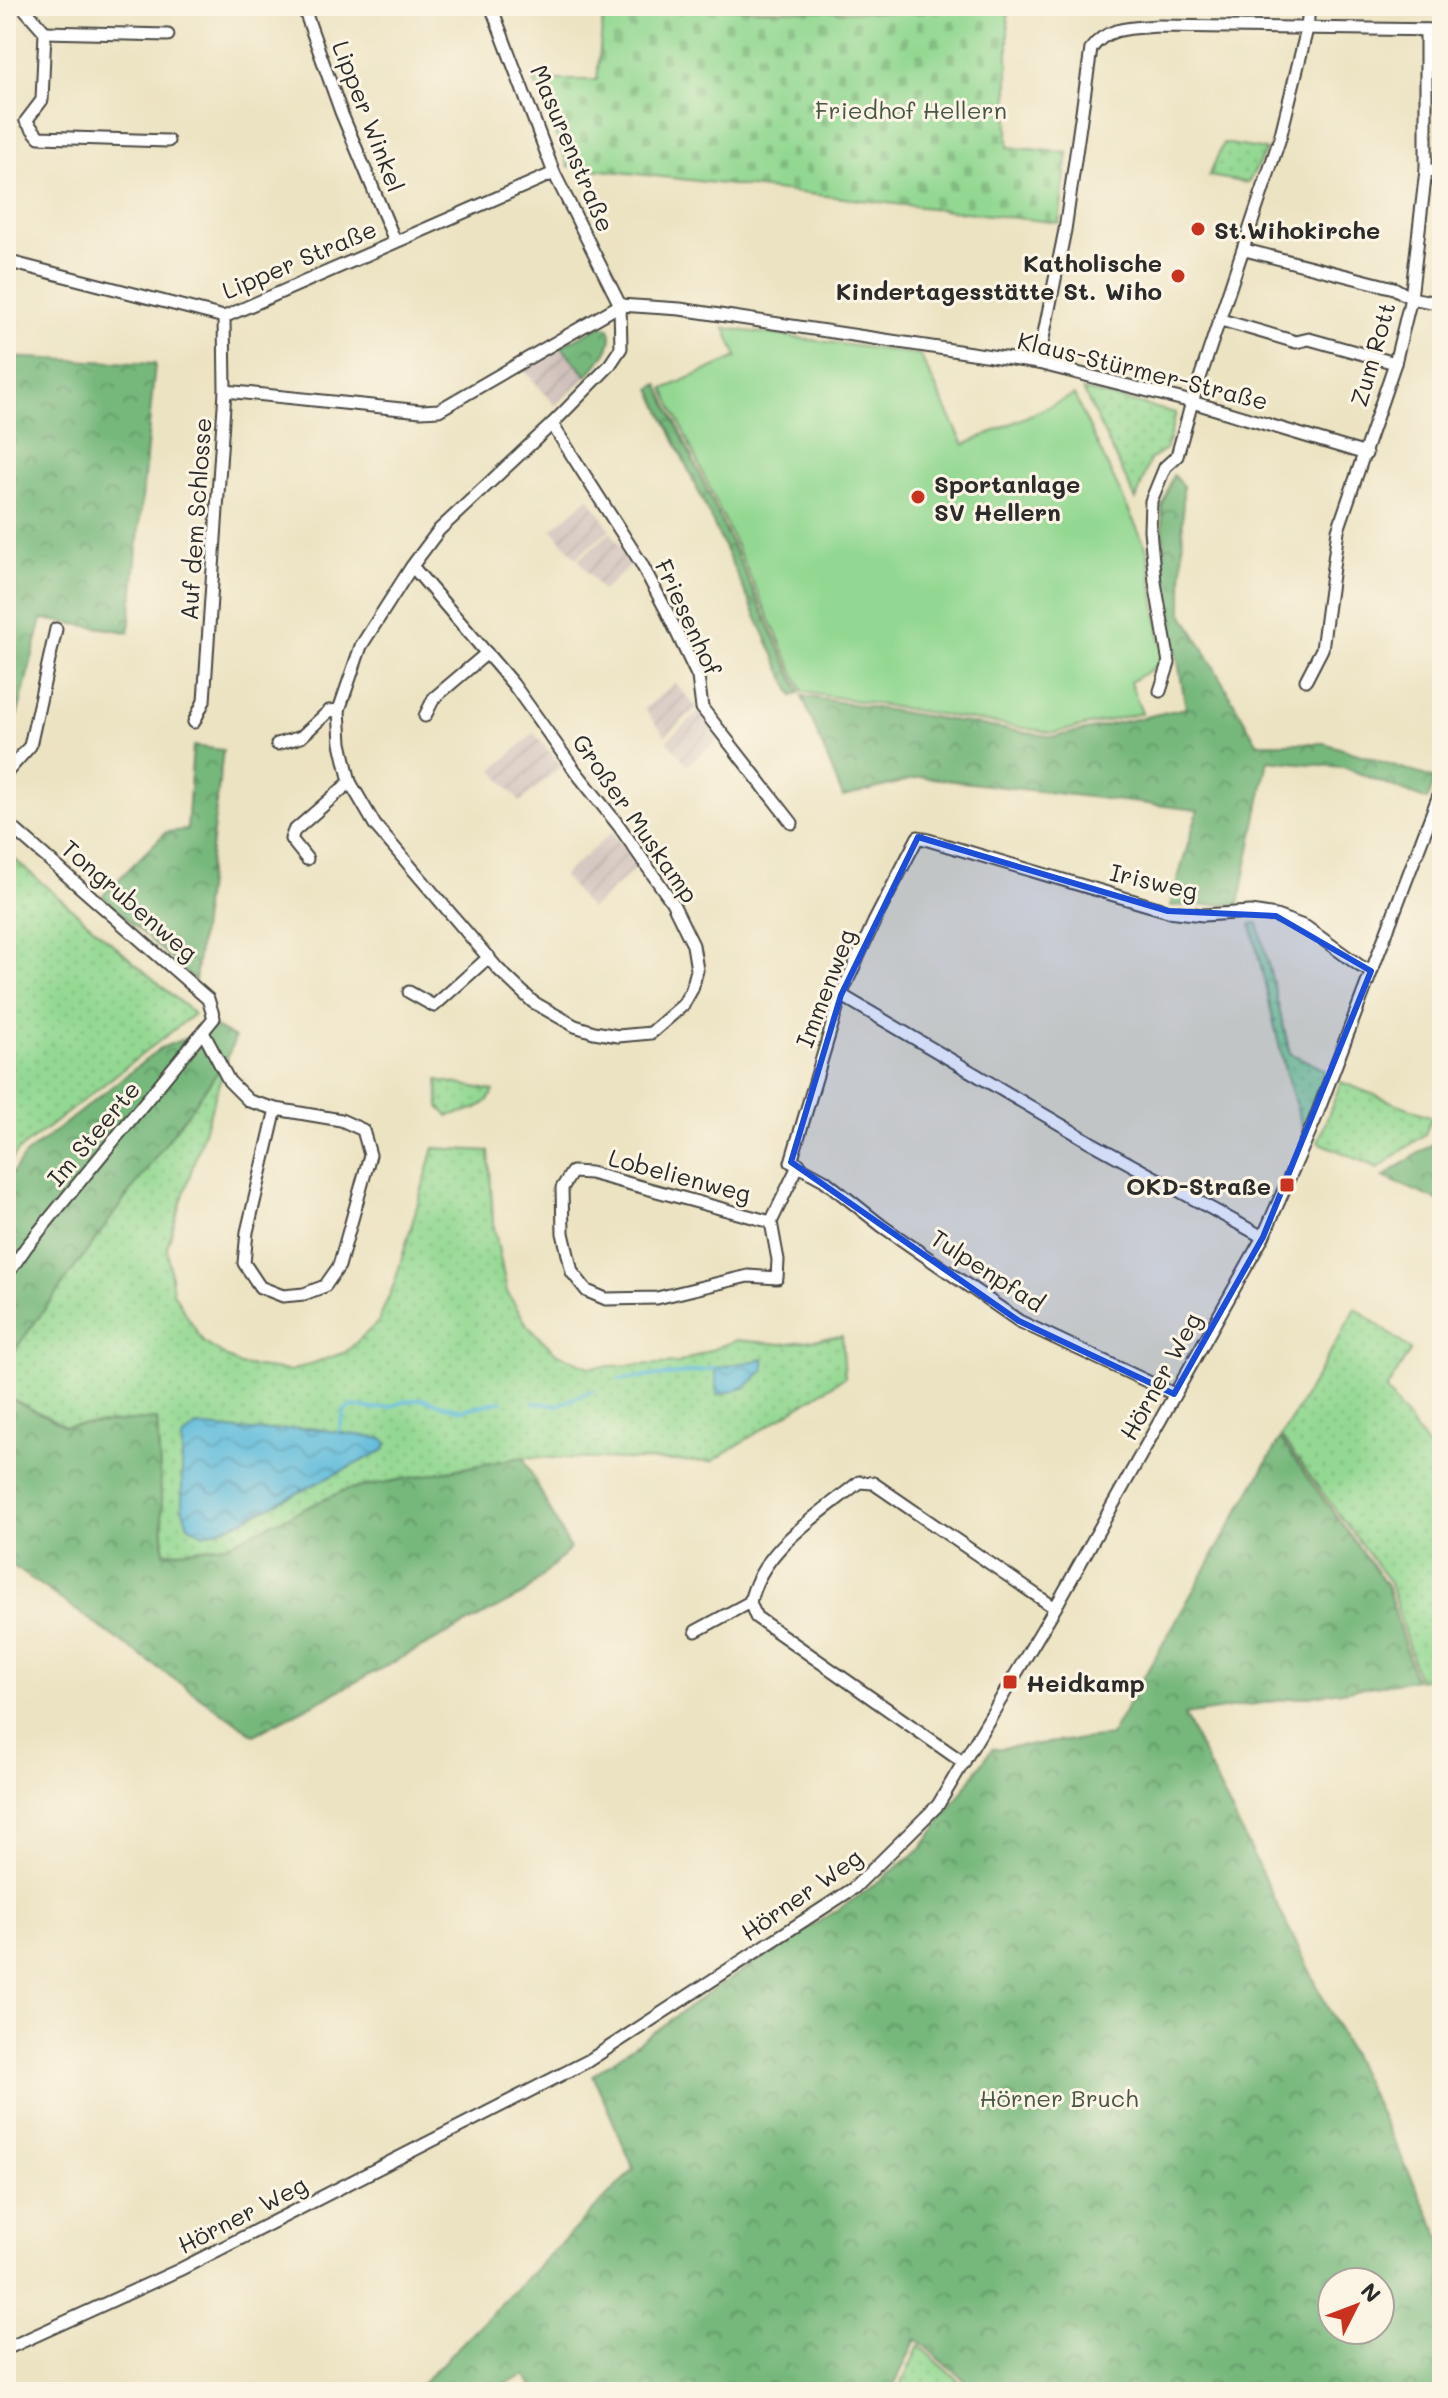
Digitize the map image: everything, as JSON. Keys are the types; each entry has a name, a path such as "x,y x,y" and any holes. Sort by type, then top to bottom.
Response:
{"street":[{"path":"22,6 45,32 42,100 26,121 39,137 168,141"},
{"name":"Lipper Winkel","path":"303,6 341,112 395,241"},
{"name":"Masurenstraße","path":"491,6 554,173 620,305"},
{"path":"1160,691 1169,663 1155,582 1150,530 1151,501 1165,467 1177,456 1192,402 1245,250 1280,138 1307,29 1309,6"},
{"path":"1038,363 1065,230 1091,49 1096,41 1117,29 1159,26 1442,30"},
{"name":"Zum Rott","path":"1306,680 1322,649 1338,530 1395,363 1411,298 1426,170 1426,30"},
{"path":"45,32 168,35"},
{"path":"1426,170 1442,171"},
{"name":"Lipper Straße","path":"6,261 224,317 554,173"},
{"path":"1245,250 1394,288 1411,298 1442,304"},
{"path":"225,391 421,411 439,410 620,305"},
{"name":"Klaus-Stürmer-Straße","path":"620,305 680,309 1038,363 1192,402 1366,454"},
{"name":"Großer Muskamp","path":"412,566 487,653 619,826 672,902 693,945 697,970 692,989 683,1005 651,1033 618,1036 575,1026 533,1002 489,957 375,825 350,782 341,743 339,710 361,646 412,566 439,530 609,366 621,348 620,305"},
{"name":"Auf dem Schlosse","path":"194,722 204,701 225,391 224,317"},
{"path":"1221,320 1296,342 1309,339 1395,363"},
{"name":"Friesenhof","path":"552,424 641,563 698,677 702,708 792,823"},
{"path":"6,773 30,746 56,629"},
{"path":"425,716 434,698 487,653"},
{"path":"277,744 301,737 329,711 339,710"},
{"path":"307,859 291,839 294,831 350,782"},
{"name":"Hörner Weg","path":"6,2349 179,2270 588,2061 854,1888 938,1805 1055,1608 1263,1237 1314,1122 1442,787"},
{"name":"Tongrubenweg","path":"6,822 208,999 214,1018"},
{"name":"Irisweg","path":"918,837 1168,911 1203,915 1251,912 1276,916 1306,927 1371,971"},
{"name":"Immenweg","path":"795,1163 841,995 918,837"},
{"path":"409,992 434,1006 489,957"},
{"path":"841,995 1080,1136 1263,1237"},
{"name":"Im Steerte","path":"6,1276 27,1246 204,1034 214,1018"},
{"path":"204,1034 229,1081 249,1101 341,1120 363,1130 370,1155 339,1266 325,1286 304,1294 283,1296 260,1287 244,1263 247,1232 276,1109"},
{"name":"Lobelienweg","path":"771,1222 590,1173 572,1172 562,1188 563,1233 572,1272 587,1291 606,1299 657,1298 748,1276 777,1278 778,1260 771,1222 795,1163"},
{"name":"Tulpenpfad","path":"795,1163 1019,1321 1174,1394"},
{"path":"964,1763 756,1617 750,1602 753,1587 781,1547 859,1482 873,1483 1055,1608"},
{"path":"696,1631 750,1602"}],"highlighted area":[{"path":"918,837 1168,911 1276,916 1371,971 1263,1237 1174,1394 1019,1321 791,1162 841,995"}],"shaded area":[{"path":"561,346 587,376 555,405 524,370"},
{"path":"589,497 610,529 576,558 552,529"},
{"path":"611,532 632,564 602,591 579,560"},
{"path":"675,683 697,708 665,735 644,709"},
{"path":"700,711 722,737 687,765 667,740"},
{"path":"534,733 562,766 520,802 493,770"},
{"path":"612,832 638,867 590,909 563,876"}],"green space":[{"name":"Friedhof Hellern","path":"604,6 923,13 923,6 1008,6 1008,147 1068,153 1059,223 568,166 534,80 597,80"},
{"path":"1223,143 1266,150 1248,183 1209,176"},
{"path":"600,326 609,328 610,341 605,354 587,376 561,346"},
{"name":"Sportanlage SV Hellern","path":"725,328 920,355 964,445 1074,395 1147,549 1164,662 1130,682 1142,713 1054,733 803,692 664,389 737,357"},
{"path":"6,357 155,364 129,632 42,619 10,744 6,748"},
{"path":"658,384 800,692 793,696 651,389"},
{"path":"1083,390 1176,413 1166,449 1150,460 1136,500"},
{"path":"1173,475 1183,485 1182,611 1257,743 1324,743 1436,779 1427,800 1343,767 1268,760 1239,904 1170,906 1198,810 921,777 843,797 802,696 1054,737 1186,708 1165,585 1162,506"},
{"path":"193,746 223,750 195,981 102,896 166,832 187,830"},
{"path":"6,852 194,1014 18,1151 6,1168"},
{"path":"1258,923 1290,1053 1325,1070 1303,1129 1285,1070 1251,924"},
{"path":"215,1027 235,1038 227,1059 6,1362 6,1182 24,1156 161,1048"},
{"path":"227,1059 167,1247 173,1292 203,1342 240,1365 290,1371 346,1352 378,1322 395,1282 434,1148 489,1151 493,1222 507,1292 528,1326 556,1353 589,1367 678,1363 736,1340 782,1344 842,1336 845,1377 711,1462 523,1457 345,1490 226,1545 164,1553 157,1419 65,1426 6,1396 6,1362"},
{"path":"438,1080 494,1091 480,1106 448,1116 439,1107"},
{"path":"1341,1082 1432,1117 1425,1134 1378,1168 1318,1142"},
{"path":"1442,1123 1442,1202 1383,1177 1435,1142"},
{"path":"1356,1308 1411,1350 1386,1390 1442,1466 1442,1675 1418,1680 1390,1583 1281,1437"},
{"path":"6,1396 65,1426 157,1419 164,1553 226,1545 345,1490 523,1457 570,1549 524,1594 254,1735 6,1561"},
{"name":"Hörner Bruch","path":"1280,1439 1387,1586 1415,1680 1184,1715 1442,2240 1442,2392 979,2392 916,2339 891,2392 534,2392 526,2375 482,2392 414,2392 634,2169 593,2075 708,1993 862,1894 921,1849 992,1749 1110,1736"},
{"path":"919,2346 972,2392 898,2392"}],"water":[{"path":"764,1359 764,1370 744,1388 717,1395 715,1368"},
{"path":"196,1426 251,1431 310,1428 384,1439 387,1443 384,1450 233,1525 203,1534 188,1525 182,1507 182,1439"}],"waterway":[{"path":"619,1379 715,1368"},
{"path":"534,1403 558,1405 592,1391"},
{"path":"339,1431 345,1410 353,1406 373,1409 422,1399 461,1410 502,1401"}],"place":[{"name":"St.Wihokirche","path":"1198,229"},
{"name":"Katholische Kindertagesstätte St. Wiho","path":"1178,276"},
{"name":"Sportanlage SV Hellern","path":"918,497"},
{"name":"OKD-Straße","path":"1287,1185"},
{"name":"Heidkamp","path":"1010,1682"}]}
